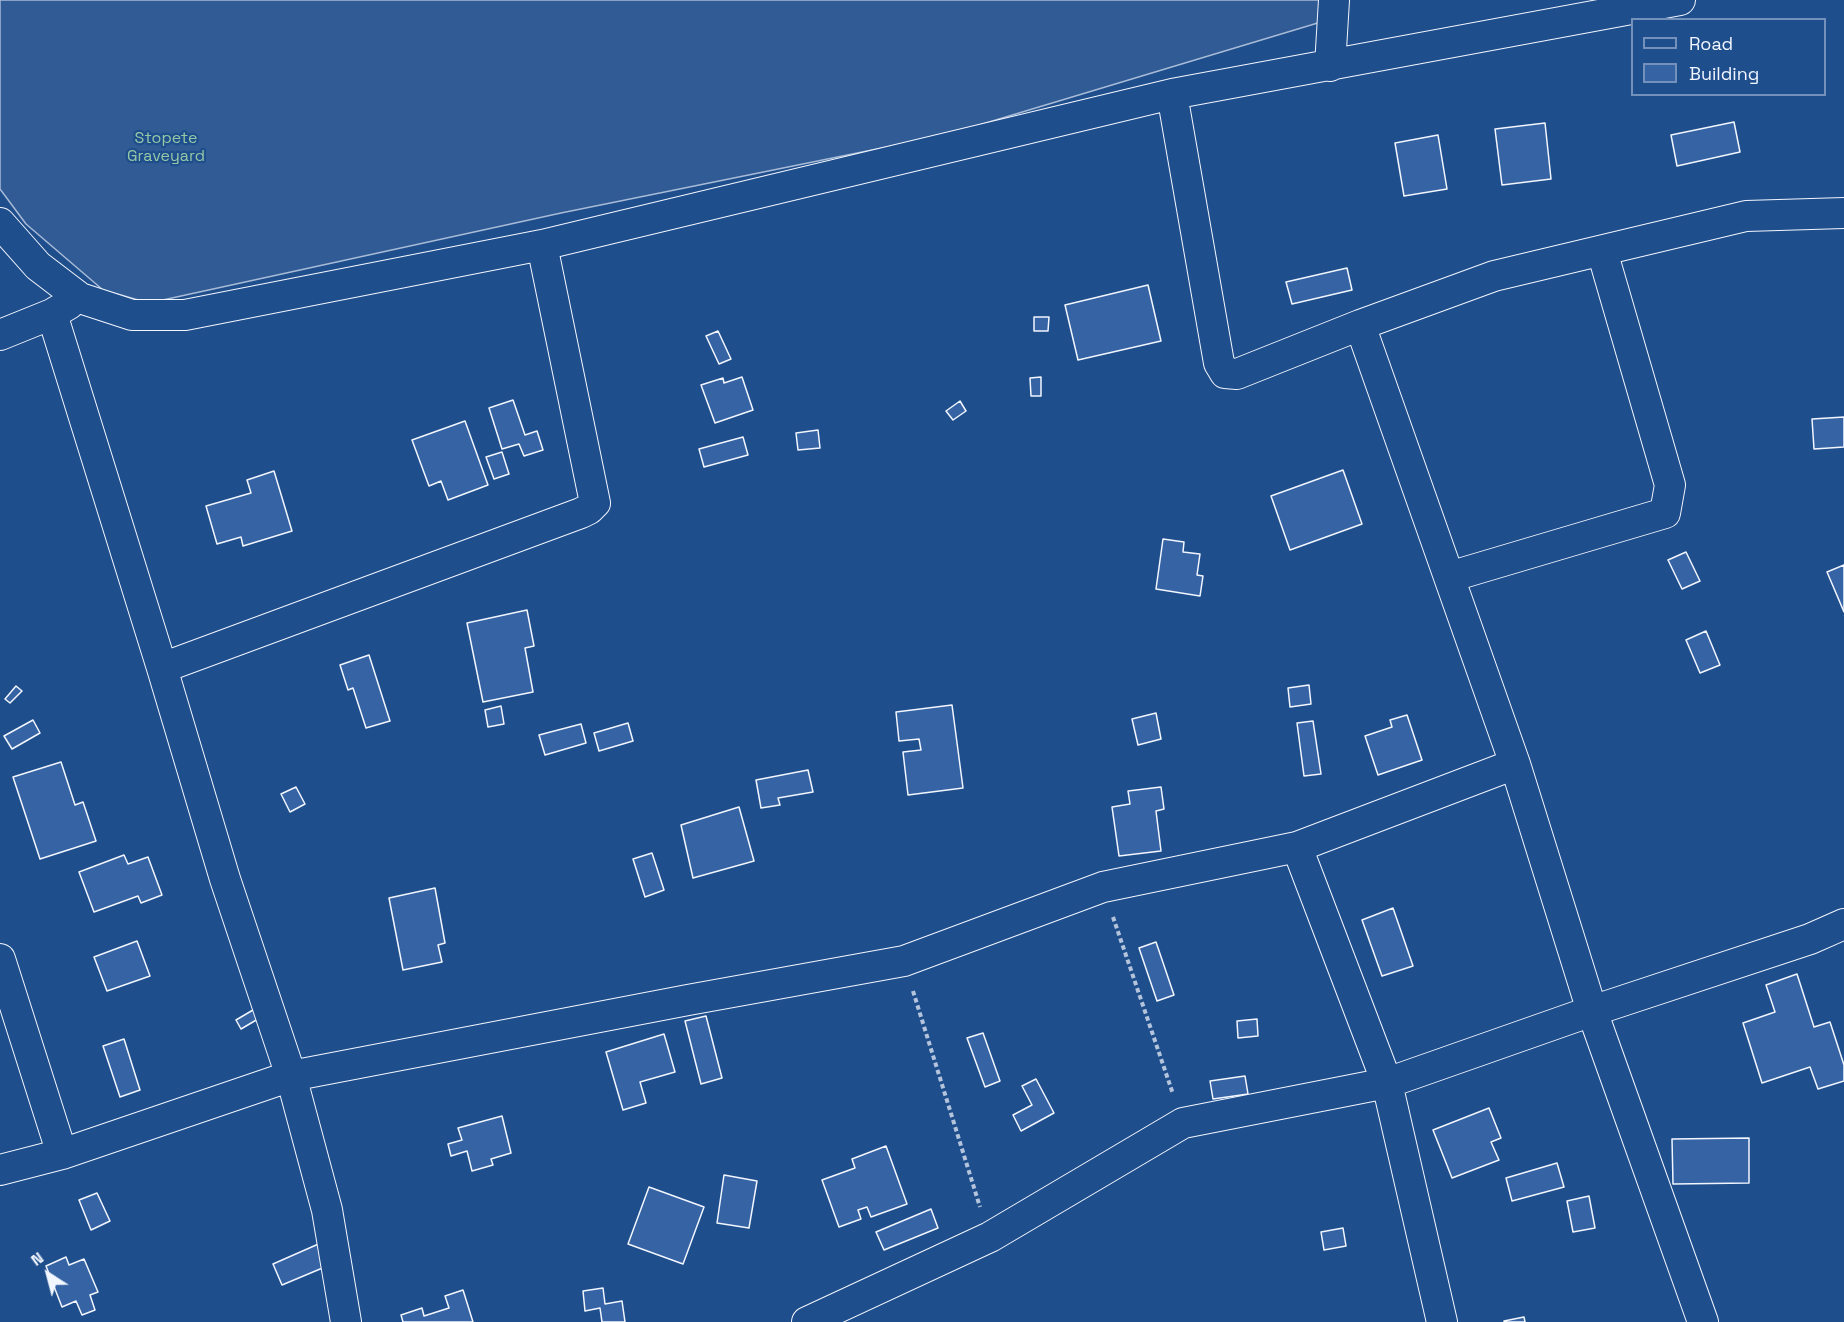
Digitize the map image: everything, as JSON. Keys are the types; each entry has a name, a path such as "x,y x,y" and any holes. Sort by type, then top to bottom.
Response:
{"street":[{"path":"1330,66 1334,0"},
{"path":"0,223 38,266 80,298 132,315 185,315 542,245 1173,94 1680,0"},
{"path":"1173,94 1219,363 1226,373 1238,374 1360,325 1494,276 1746,216 1844,213"},
{"path":"162,668 581,513 595,503 542,245"},
{"path":"1449,577 1665,513 1670,485 1602,251"},
{"path":"0,335 52,314 80,298"},
{"path":"52,314 225,879 291,1076 327,1210 346,1322"},
{"path":"1360,325 1515,764 1592,1011 1703,1322"},
{"path":"0,1170 62,1154 291,1076 904,961 1103,888 1297,847 1515,764"},
{"path":"1297,847 1387,1083 1442,1322"},
{"path":"807,1322 990,1237 1183,1123 1387,1083 1592,1011 1810,939 1844,924"},
{"path":"0,959 62,1154"}],"path":[{"path":"1103,888 1183,1123"},
{"path":"904,961 990,1237"}],"shaded area":[{"name":"Stopete Graveyard","path":"0,0 1321,0 1321,22 946,135 561,213 149,303 103,290 26,224 0,189"}],"building":[{"path":"1734,122 1740,152 1677,166 1671,135"},
{"path":"1545,123 1551,179 1502,185 1495,129"},
{"path":"1438,135 1447,189 1404,196 1395,143"},
{"path":"1347,268 1352,290 1292,304 1286,282"},
{"path":"1148,285 1161,341 1078,360 1065,305"},
{"path":"1034,317 1049,317 1048,331 1034,331"},
{"path":"718,331 731,359 719,364 706,336"},
{"path":"742,377 753,410 715,423 701,385 723,378 724,383"},
{"path":"1041,377 1041,396 1031,396 1030,378"},
{"path":"513,400 525,435 537,431 543,450 524,456 519,444 502,449 489,408"},
{"path":"960,401 966,411 953,420 946,411"},
{"path":"1844,417 1844,447 1814,449 1812,419"},
{"path":"465,421 488,485 448,500 441,481 429,486 412,440"},
{"path":"818,430 820,448 798,450 796,433"},
{"path":"743,437 748,455 704,467 699,449"},
{"path":"502,452 509,474 494,479 486,457"},
{"path":"1343,470 1362,524 1290,550 1271,496"},
{"path":"274,471 292,531 243,546 241,537 217,544 206,506 251,493 247,480"},
{"path":"1163,539 1184,542 1183,552 1200,554 1197,575 1203,576 1200,596 1156,589"},
{"path":"1686,552 1700,581 1682,589 1668,560"},
{"path":"1844,565 1844,612 1827,572"},
{"path":"527,610 534,646 525,648 533,692 483,702 467,623"},
{"path":"1706,631 1720,665 1700,673 1686,640"},
{"path":"369,655 390,721 366,728 353,688 348,690 340,665"},
{"path":"1309,685 1311,704 1290,707 1288,688"},
{"path":"16,686 22,691 10,703 5,699"},
{"path":"952,705 963,788 908,795 903,752 921,750 919,739 899,741 896,712"},
{"path":"501,706 504,724 488,727 485,710"},
{"path":"1156,713 1161,739 1138,745 1132,719"},
{"path":"1407,715 1422,760 1378,775 1365,736 1392,727 1390,720"},
{"path":"33,720 40,733 12,749 4,736"},
{"path":"1313,721 1321,774 1304,776 1297,723"},
{"path":"628,723 633,741 599,751 594,733"},
{"path":"581,724 586,743 545,755 539,735"},
{"path":"61,762 75,805 83,802 96,841 40,859 13,777"},
{"path":"808,770 813,792 778,798 780,805 761,808 756,780"},
{"path":"296,787 305,804 290,812 281,794"},
{"path":"1161,787 1164,809 1156,811 1161,851 1119,856 1112,807 1130,804 1128,791"},
{"path":"739,807 754,861 693,878 681,825"},
{"path":"652,853 664,890 645,897 633,859"},
{"path":"124,855 128,864 148,857 162,895 141,903 138,896 94,912 79,872"},
{"path":"435,888 445,943 438,945 442,962 403,970 389,898"},
{"path":"1393,908 1413,966 1382,976 1362,920"},
{"path":"137,941 150,976 107,991 94,957"},
{"path":"1156,942 1174,995 1157,1001 1139,948"},
{"path":"1797,974 1814,1027 1830,1022 1844,1065 1844,1081 1818,1089 1810,1067 1762,1083 1743,1023 1775,1012 1766,985"},
{"path":"253,1010 258,1019 241,1029 236,1020"},
{"path":"706,1016 722,1078 701,1084 685,1021"},
{"path":"1257,1019 1258,1036 1238,1038 1237,1021"},
{"path":"983,1033 1000,1081 985,1087 967,1038"},
{"path":"664,1034 675,1072 640,1082 646,1103 623,1110 606,1052"},
{"path":"124,1039 140,1090 120,1097 103,1046"},
{"path":"1245,1076 1248,1094 1213,1099 1210,1081"},
{"path":"1036,1079 1054,1113 1021,1131 1013,1115 1032,1105 1022,1086"},
{"path":"1489,1108 1501,1138 1491,1142 1499,1160 1452,1178 1433,1130"},
{"path":"502,1116 511,1153 491,1159 493,1165 472,1171 467,1151 451,1156 448,1144 462,1140 458,1128"},
{"path":"1749,1138 1749,1183 1673,1184 1672,1139"},
{"path":"886,1146 907,1204 871,1217 867,1207 858,1210 861,1219 839,1227 822,1180 855,1168 852,1159"},
{"path":"1557,1163 1564,1187 1512,1201 1506,1178"},
{"path":"724,1175 757,1181 749,1228 717,1223"},
{"path":"649,1187 704,1207 683,1264 628,1244"},
{"path":"97,1193 110,1221 91,1230 79,1200"},
{"path":"1589,1196 1595,1228 1573,1232 1567,1201"},
{"path":"931,1209 938,1228 884,1250 876,1232"},
{"path":"1343,1228 1346,1246 1324,1250 1321,1232"},
{"path":"323,1242 332,1264 282,1285 273,1264"},
{"path":"66,1257 69,1265 84,1259 98,1292 90,1295 95,1310 82,1315 76,1301 62,1307 46,1266"},
{"path":"603,1288 605,1304 622,1301 625,1322 602,1322 600,1308 585,1311 583,1291"},
{"path":"463,1290 473,1322 403,1322 401,1315 422,1308 424,1316 449,1308 445,1296"},
{"path":"1524,1317 1525,1322 1504,1322 1504,1321"}]}
